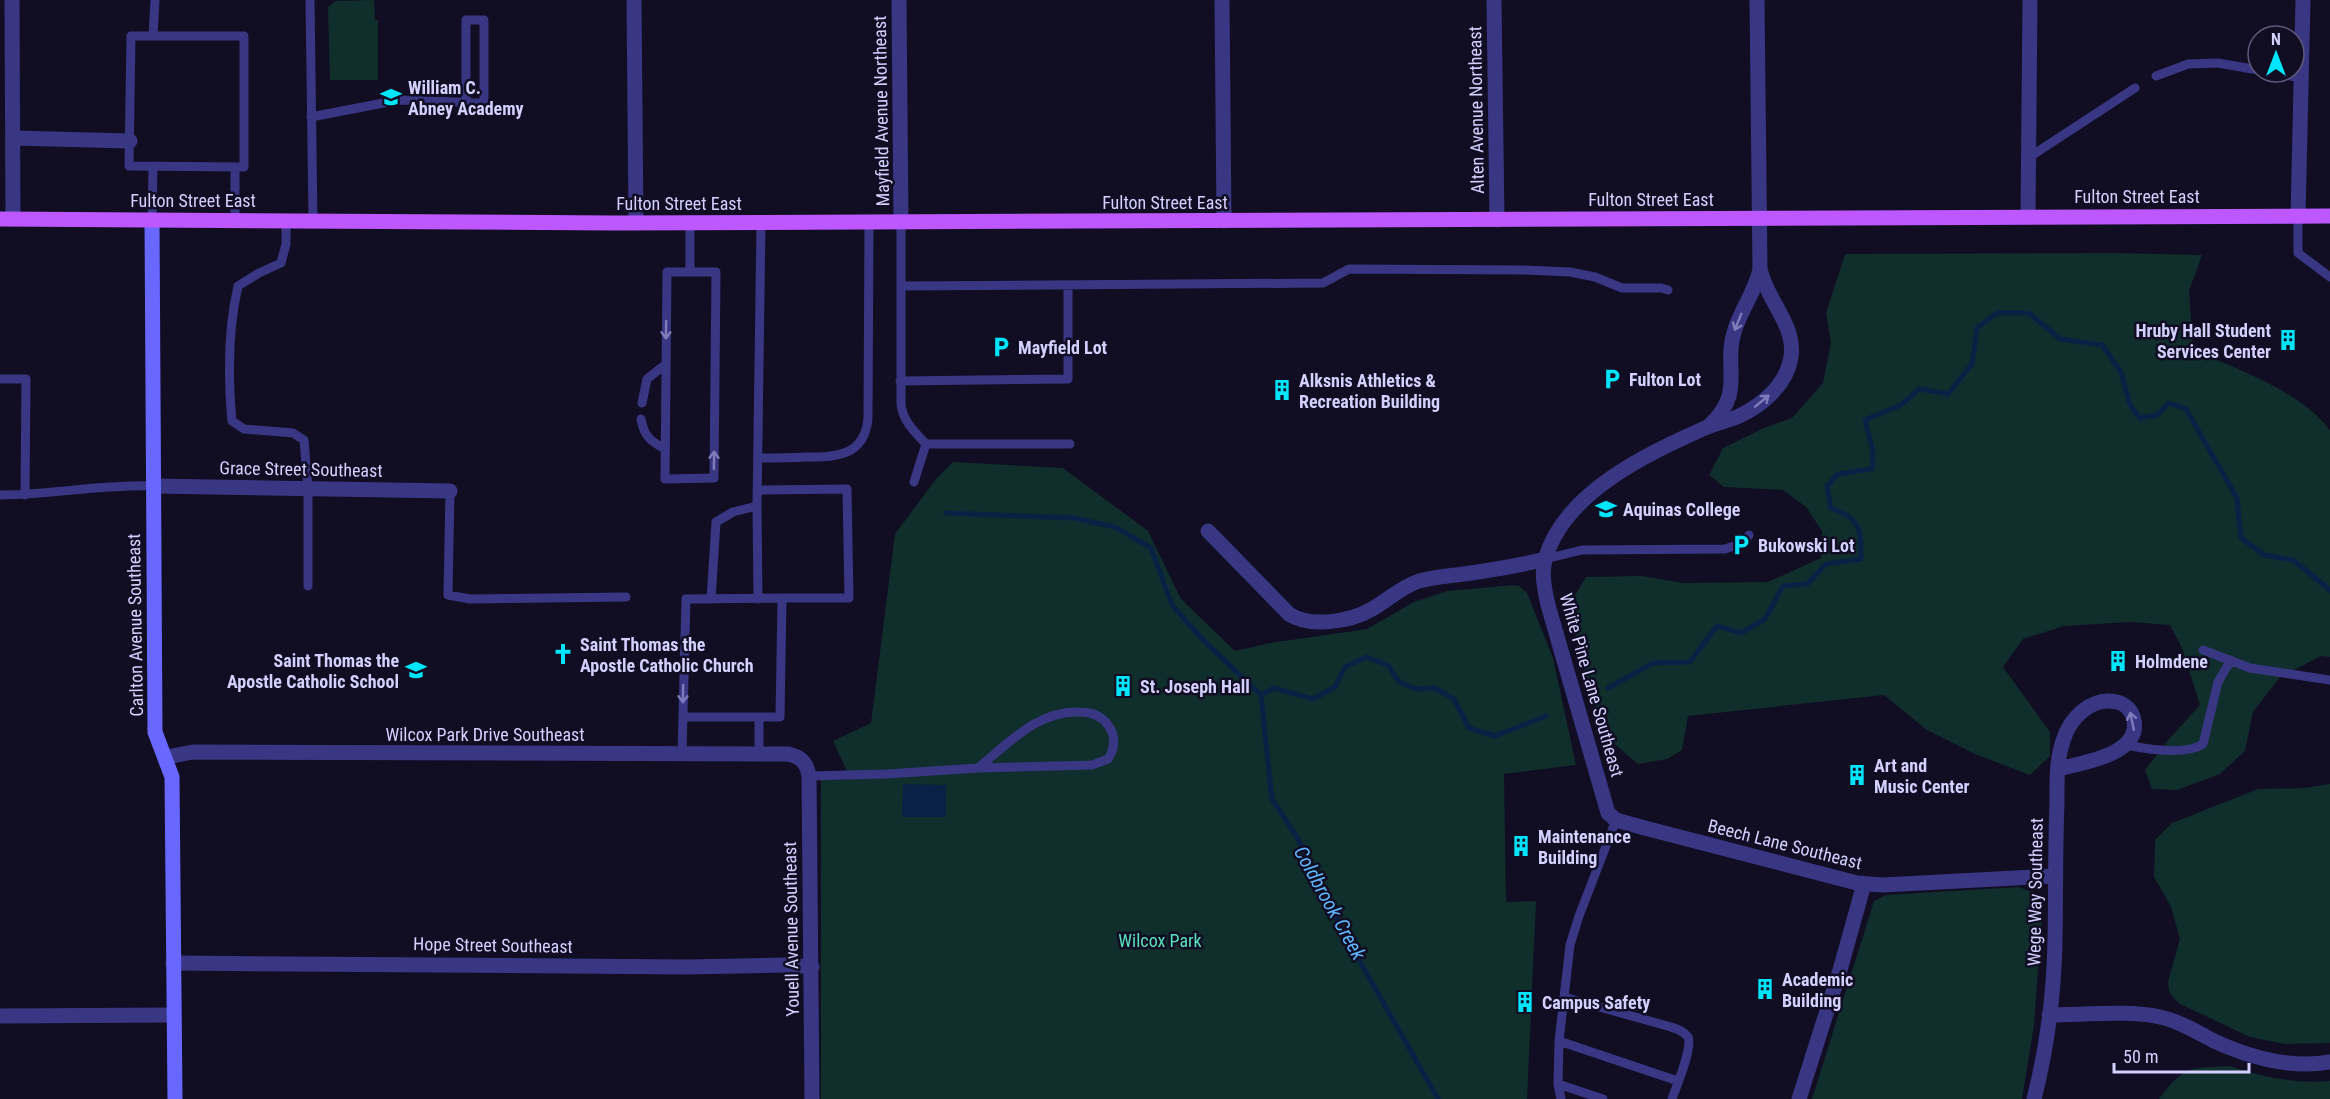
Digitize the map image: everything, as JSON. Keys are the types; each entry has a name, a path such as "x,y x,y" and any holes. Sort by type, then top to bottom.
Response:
{"main road":[{"name":"Fulton Street East","path":"7,219 901,222 2330,216"}],"street":[{"path":"7,219 13,138 6,122 12,0"},
{"path":"634,0 636,222"},
{"name":"Mayfield Avenue Northeast","path":"899,0 901,222"},
{"path":"1222,0 1224,221"},
{"name":"Alten Avenue Northeast","path":"1494,0 1497,219"},
{"name":"White Pine Lane Southeast","path":"1709,426 1721,414 1729,398 1733,336 1760,268 1757,0"},
{"path":"2028,216 2030,0"},
{"path":"2302,24 2303,0"},
{"path":"2298,216 2301,84"},
{"path":"13,138 130,141"},
{"name":"Carlton Avenue Southeast","path":"152,219 155,732 172,777 175,1099"},
{"name":"White Pine Lane Southeast","path":"1616,820 1606,807 1548,605 1544,582 1545,559 1567,516 1599,488 1651,455 1709,426 1740,416 1775,390 1790,363 1792,349 1788,331 1769,294 1760,268"},
{"name":"Grace Street Southeast","path":"153,486 450,491"},
{"path":"1208,531 1289,614 1307,621 1354,616 1371,610 1399,591 1421,581 1513,567 1545,559"},
{"name":"Wege Way Southeast","path":"2034,1099 2049,1015 2055,943 2058,769 2061,748 2068,728 2077,716 2097,703 2118,702 2125,705 2134,721 2134,732 2126,746"},
{"path":"2058,769 2103,757 2126,746"},
{"name":"Wilcox Park Drive Southeast","path":"166,757 193,752 787,754 803,760"},
{"name":"Youell Avenue Southeast","path":"803,760 809,776 812,1099"},
{"name":"Beech Lane Southeast","path":"1616,820 1864,884 2055,876"},
{"path":"1799,1099 1840,970 1864,884"},
{"name":"Hope Street Southeast","path":"173,963 687,967 788,965 812,967"},
{"path":"0,1016 173,1015"},
{"path":"2049,1015 2159,1017 2179,1023 2237,1052 2259,1058 2305,1064 2330,1062"}],"lane":[{"path":"153,36 155,0"},
{"path":"310,0 313,221"},
{"path":"311,117 399,100 466,103 484,103 484,20 466,20 466,103"},
{"path":"131,36 153,36 244,36 244,167 129,166 131,36"},
{"path":"2156,76 2188,64 2218,63 2246,68"},
{"path":"2028,158 2135,88"},
{"path":"152,219 153,166"},
{"path":"235,167 235,220"},
{"path":"2298,216 2298,253 2330,277"},
{"path":"286,220 286,244 281,263 238,286 233,309 230,398 232,421 244,429 293,433 304,440 308,489 308,586"},
{"path":"690,222 690,272"},
{"path":"758,598 757,490 761,222"},
{"path":"758,458 836,456 857,446 865,433 868,419 869,222"},
{"path":"901,222 900,381 902,412 910,426 926,444 1071,444"},
{"path":"901,286 1323,283 1349,269 1523,270 1581,274 1622,288 1668,290"},
{"path":"666,272 690,272 716,272 714,478 664,479 666,272"},
{"path":"900,381 1068,379 1068,285"},
{"path":"642,403 647,379 666,364"},
{"path":"0,379 26,379 25,495"},
{"path":"641,419 644,433 650,441 665,449"},
{"path":"914,482 926,444"},
{"path":"0,495 25,495 128,485 153,486"},
{"path":"682,754 686,599 849,598 847,489 757,490"},
{"path":"450,491 448,595 471,599 626,597"},
{"path":"711,599 716,522 733,512 757,506"},
{"path":"1545,559 1581,550 1725,549 1743,543 1749,534"},
{"path":"683,717 780,717 782,598"},
{"path":"2203,650 2250,668 2330,680"},
{"path":"2126,746 2186,750 2198,748 2203,744 2218,682 2230,660"},
{"path":"809,776 1092,765 1108,759 1113,746 1113,736 1108,724 1095,714 1076,712 1055,714 1036,722 978,768"},
{"path":"759,717 759,754"},
{"path":"1561,1099 1558,1084 1559,1041 1573,933 1616,820"},
{"path":"1564,997 1683,1032 1689,1044 1672,1099"},
{"path":"1559,1041 1678,1081"},
{"path":"1558,1084 1603,1099"}],"green space":[{"path":"374,0 375,20 378,20 378,80 330,80 328,7 335,1"},
{"path":"1845,254 2202,255 2189,291 2193,349 2285,392 2302,403 2330,430 2330,657 2321,656 2280,677 2253,712 2245,751 2220,774 2177,790 2152,789 2145,770 2200,705 2182,648 2170,625 2130,622 2064,626 2023,639 2003,667 2050,732 2050,756 2030,775 1975,754 1927,730 1884,695 1688,716 1682,750 1667,759 1638,764 1612,742 1595,707 1574,627 1574,597 1586,577 1642,576 1684,583 1768,582 1821,558 1822,531 1806,507 1783,490 1724,487 1709,475 1723,448 1764,428 1792,418 1823,383 1831,343 1826,313"},
{"name":"Wilcox Park","path":"953,462 1063,468 1148,531 1181,599 1235,651 1270,643 1367,629 1414,602 1447,591 1514,585 1527,593 1553,658 1576,765 1504,774 1506,902 1536,901 1527,1099 821,1099 821,780 851,780 833,741 871,723 895,534 936,479"},
{"path":"2330,784 2330,1043 2284,1044 2250,1037 2180,1004 2169,991 2168,981 2180,939 2171,907 2154,877 2155,840 2172,823 2258,789 2305,788"},
{"path":"2019,887 2037,894 2043,905 2034,1025 2022,1099 1812,1099 1874,901 1886,895"},
{"path":"2229,1066 2279,1079 2330,1081 2330,1099 2159,1099 2175,1080 2188,1071 2205,1067"}],"water":[{"path":"903,784 946,785 946,817 902,817"}],"waterway":[{"path":"1608,688 1653,663 1690,662 1717,626 1741,633 1765,619 1783,586 1807,584 1826,564 1861,559 1861,540 1857,526 1848,516 1831,508 1827,486 1838,474 1872,469 1873,452 1865,420 1901,405 1919,389 1948,394 1972,364 1977,328 1997,313 2029,313 2060,339 2102,345 2121,372 2130,405 2140,418 2157,415 2169,403 2186,409 2237,498 2241,538 2264,555 2293,560 2330,590"},
{"path":"946,513 1073,518 1115,527 1151,548 1172,605 1204,641 1261,695 1274,688 1313,699 1335,687 1345,667 1366,657 1388,665 1399,682 1416,689 1435,688 1454,699 1469,728 1495,736 1546,716"},
{"name":"Coldbrook Creek","path":"1261,695 1272,799 1298,839 1342,930 1438,1099"}],"place":[{"name":"William C. Abney Academy","path":"391,97"},
{"name":"Hruby Hall Student Services Center","path":"2288,340"},
{"name":"Mayfield Lot","path":"1001,347"},
{"name":"Fulton Lot","path":"1612,379"},
{"name":"Alksnis Athletics & Recreation Building","path":"1282,390"},
{"name":"Aquinas College","path":"1606,509"},
{"name":"Bukowski Lot","path":"1741,545"},
{"name":"Saint Thomas the Apostle Catholic Church","path":"563,654"},
{"name":"Holmdene","path":"2118,661"},
{"name":"Saint Thomas the Apostle Catholic School","path":"416,670"},
{"name":"St. Joseph Hall","path":"1123,686"},
{"name":"Art and Music Center","path":"1857,775"},
{"name":"Maintenance Building","path":"1521,846"},
{"name":"Academic Building","path":"1765,989"},
{"name":"Campus Safety","path":"1525,1002"}]}
